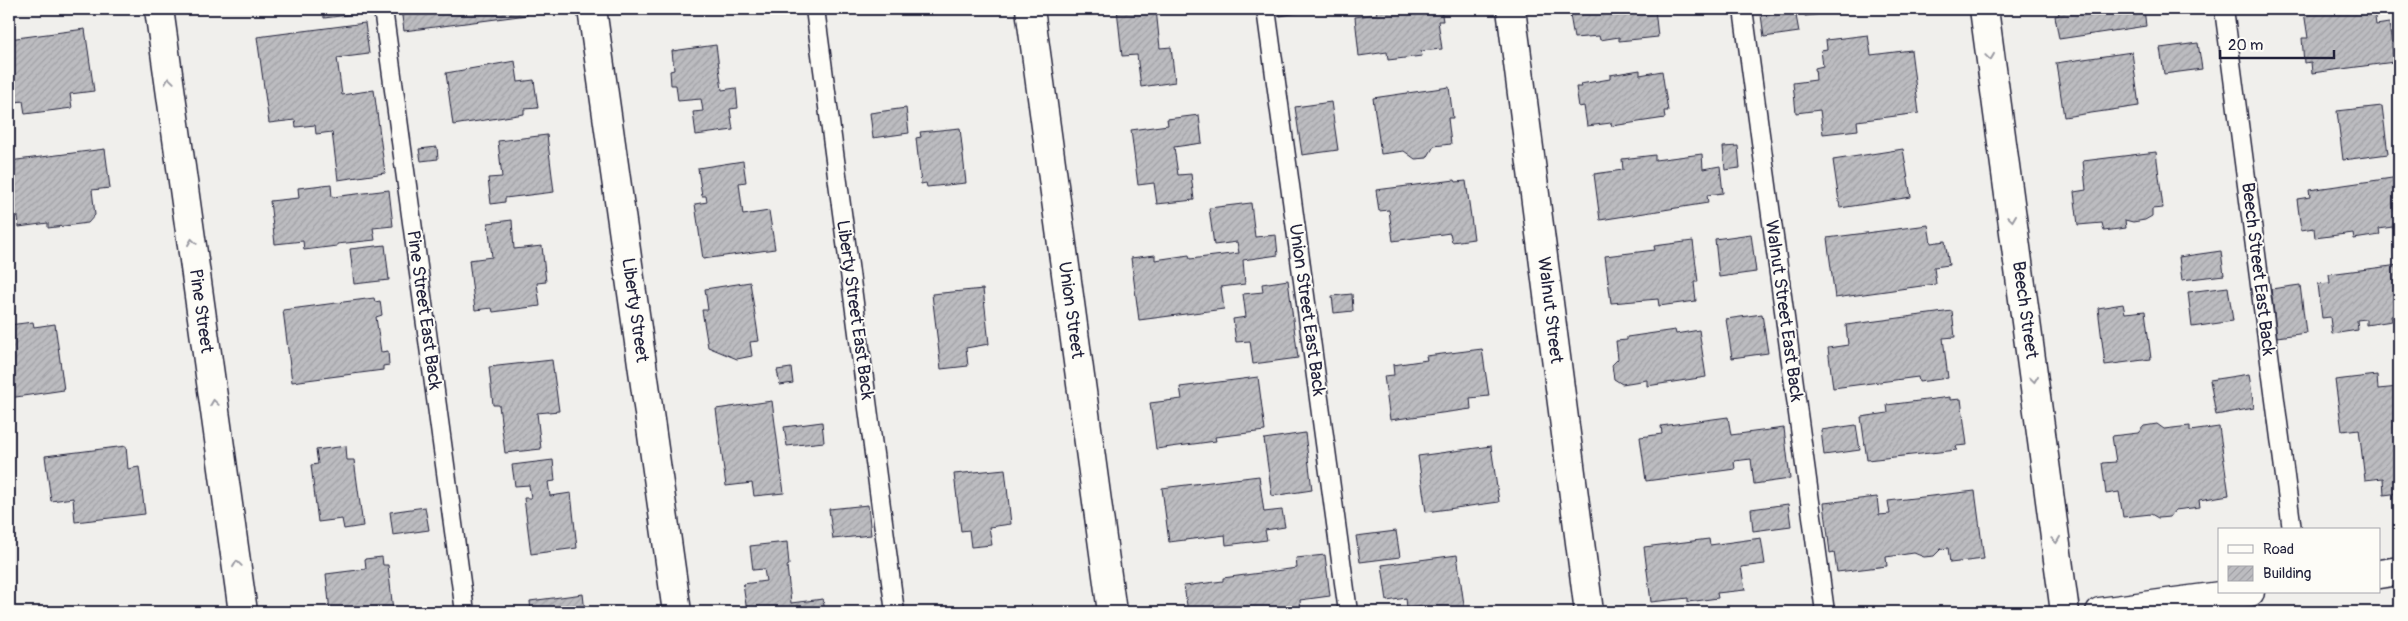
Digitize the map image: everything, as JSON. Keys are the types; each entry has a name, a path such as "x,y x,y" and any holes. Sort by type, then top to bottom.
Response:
{"street":[{"name":"Pine Street","path":"159,9 243,612"},
{"name":"Liberty Street","path":"592,9 677,612"},
{"name":"Union Street","path":"1030,9 1112,612"},
{"name":"Walnut Street","path":"1511,9 1589,612"},
{"name":"Beech Street","path":"1984,9 2065,612"},
{"path":"2380,574 2399,571"},
{"path":"2100,612 2235,594"}],"lane":[{"name":"Pine Street East Back","path":"383,9 465,612"},
{"name":"Liberty Street East Back","path":"815,9 895,612"},
{"name":"Union Street East Back","path":"1266,9 1348,612"},
{"name":"Walnut Street East Back","path":"1743,9 1825,612"},
{"name":"Beech Street East Back","path":"2224,9 2292,528"}],"building":[{"path":"323,9 363,9 364,13 324,18"},
{"path":"401,9 526,9 527,15 404,31"},
{"path":"756,9 781,9 756,12"},
{"path":"1117,9 1156,9 1160,48 1171,47 1175,82 1141,87 1137,55 1122,56"},
{"path":"1279,9 1321,9 1280,16"},
{"path":"1407,9 1407,11 1441,9 1443,21 1438,21 1442,49 1421,51 1422,56 1388,60 1387,52 1359,56 1355,17 1377,14 1376,10"},
{"path":"1569,9 1655,9 1658,37 1619,41 1619,37 1600,40 1599,36 1574,38"},
{"path":"1804,9 1849,9 1849,11 1805,16"},
{"path":"2058,9 2144,9 2146,26 2059,39 2055,16 2059,15"},
{"path":"2329,9 2374,9 2376,25 2389,23 2394,62 2312,73 2311,62 2304,63 2302,38 2308,38 2304,12"},
{"path":"1795,10 1799,32 1764,37 1761,15"},
{"path":"365,23 369,54 337,58 342,95 374,90 385,173 338,180 332,132 316,134 315,125 296,127 295,120 269,123 257,37"},
{"path":"85,29 94,91 70,94 72,108 25,114 23,101 9,103 9,39"},
{"path":"1868,35 1871,55 1911,50 1919,113 1857,121 1858,130 1823,134 1820,110 1796,113 1793,83 1816,80 1815,68 1823,66 1821,50 1827,49 1826,40"},
{"path":"2198,43 2202,69 2164,74 2160,48"},
{"path":"716,45 722,90 736,88 738,108 730,109 733,130 696,135 693,112 703,111 701,99 678,101 676,85 671,85 670,71 674,70 672,51"},
{"path":"2132,52 2139,106 2064,117 2056,63"},
{"path":"515,61 518,82 534,80 538,108 524,109 524,114 453,125 446,73"},
{"path":"1640,70 1640,75 1662,71 1668,111 1664,111 1665,118 1612,126 1611,123 1587,126 1584,106 1579,107 1576,87 1581,87 1580,84 1610,79 1610,75"},
{"path":"1449,87 1453,118 1448,118 1451,144 1434,146 1427,158 1415,159 1404,151 1381,154 1373,98"},
{"path":"1331,102 1338,150 1302,155 1295,107"},
{"path":"2382,106 2388,154 2343,160 2337,111"},
{"path":"906,108 909,133 873,138 870,113"},
{"path":"1199,115 1202,143 1174,147 1178,175 1191,174 1194,200 1157,204 1154,183 1138,185 1131,130 1168,125 1167,119"},
{"path":"960,128 966,183 927,187 926,183 921,184 916,138 921,137 920,132"},
{"path":"547,135 554,192 505,198 505,202 491,204 488,178 502,177 498,141"},
{"path":"1738,146 1740,168 1725,170 1723,147"},
{"path":"437,147 438,159 421,161 419,149"},
{"path":"105,149 110,188 92,190 95,215 88,223 48,228 48,223 19,227 18,216 9,218 9,161"},
{"path":"1903,149 1911,197 1840,208 1833,160"},
{"path":"2156,152 2163,208 2152,209 2152,216 2145,220 2133,222 2125,220 2126,228 2104,231 2102,223 2078,225 2074,192 2086,190 2083,161"},
{"path":"1702,154 1703,169 1720,166 1723,193 1707,195 1708,203 1600,220 1594,174 1623,170 1622,159 1655,155 1655,160"},
{"path":"743,161 746,182 739,183 743,215 769,211 775,249 703,259 695,204 707,202 706,196 702,196 698,168"},
{"path":"2399,177 2399,226 2379,229 2380,235 2354,239 2353,233 2315,238 2314,228 2301,230 2297,199 2310,197 2309,190"},
{"path":"1455,180 1456,182 1466,181 1474,239 1452,242 1450,233 1393,241 1389,210 1379,211 1376,190"},
{"path":"331,184 332,197 389,190 393,226 373,228 375,240 337,244 337,246 304,250 303,241 275,244 270,201 299,198 298,188"},
{"path":"1251,203 1255,237 1276,235 1278,255 1243,260 1245,284 1221,287 1224,309 1139,320 1131,258 1155,255 1155,260 1189,255 1190,259 1239,253 1237,242 1214,245 1209,208"},
{"path":"512,220 514,249 542,246 546,282 537,283 540,306 493,312 492,308 475,310 469,260 492,257 488,223"},
{"path":"1928,225 1931,243 1945,241 1949,265 1934,267 1936,284 1835,298 1827,238"},
{"path":"1751,234 1756,272 1719,277 1715,239"},
{"path":"1693,241 1698,282 1694,282 1696,301 1659,306 1658,299 1611,303 1605,256 1655,250 1654,246"},
{"path":"385,245 389,280 354,284 350,249"},
{"path":"2221,251 2224,275 2182,280 2179,257"},
{"path":"2399,265 2399,315 2391,316 2392,321 2366,325 2366,319 2357,320 2358,330 2332,334 2330,317 2322,318 2318,284 2330,283 2329,274"},
{"path":"1288,280 1298,358 1253,364 1250,341 1236,342 1233,319 1246,317 1243,294 1263,292 1262,284"},
{"path":"750,282 759,341 750,342 752,356 737,359 708,347 702,310 708,310 705,289"},
{"path":"2300,285 2306,333 2277,337 2271,289"},
{"path":"2228,287 2233,321 2192,327 2188,292"},
{"path":"983,289 989,344 966,348 968,366 941,369 932,294"},
{"path":"1352,294 1353,311 1334,313 1332,296"},
{"path":"374,298 375,302 380,301 382,315 376,317 381,352 388,351 389,365 383,366 383,370 292,382 283,310"},
{"path":"2123,304 2125,313 2145,311 2151,359 2105,365 2098,308"},
{"path":"1952,311 1955,337 1943,338 1948,378 1919,382 1918,377 1833,388 1828,348 1848,345 1846,325"},
{"path":"1762,314 1768,353 1732,358 1726,319"},
{"path":"33,322 34,327 55,324 64,390 9,398 9,325"},
{"path":"1675,330 1676,334 1699,330 1706,377 1647,386 1647,380 1622,384 1614,379 1612,365 1618,359 1616,341 1627,340 1627,337"},
{"path":"1482,349 1489,396 1470,398 1471,409 1390,420 1384,376 1394,375 1393,365 1427,360 1426,356"},
{"path":"552,360 559,411 537,413 541,449 505,453 499,405 493,405 489,367"},
{"path":"791,368 793,383 780,385 777,370"},
{"path":"2249,374 2254,408 2216,415 2210,380"},
{"path":"2377,375 2378,389 2399,387 2399,493 2384,495 2383,478 2365,480 2359,429 2342,431 2335,380"},
{"path":"1258,377 1265,431 1215,437 1216,441 1156,449 1150,403 1182,399 1180,387"},
{"path":"1950,397 1950,400 1961,399 1967,445 1956,446 1957,450 1867,460 1861,417 1888,413 1887,405"},
{"path":"772,401 784,493 754,496 752,483 726,486 716,409"},
{"path":"1728,417 1731,435 1784,428 1790,479 1754,484 1751,459 1734,461 1735,469 1646,481 1640,437 1662,434 1661,426"},
{"path":"822,422 824,442 787,446 784,427"},
{"path":"2157,424 2164,429 2190,426 2190,431 2219,427 2229,495 2199,500 2200,507 2175,510 2170,517 2158,518 2151,514 2123,517 2119,492 2106,494 2102,463 2116,462 2112,436 2138,433 2144,426"},
{"path":"1856,425 1860,450 1824,455 1821,430"},
{"path":"1305,433 1312,490 1272,496 1264,439"},
{"path":"126,446 128,469 139,467 145,514 75,522 73,498 51,501 45,456"},
{"path":"346,446 347,460 354,460 363,526 344,529 342,519 318,522 311,465 318,464 316,450"},
{"path":"1491,446 1499,502 1426,512 1418,456"},
{"path":"553,460 555,481 548,482 550,496 571,493 577,548 531,554 524,498 531,498 529,485 515,486 512,465"},
{"path":"1005,469 1011,524 989,527 992,545 971,547 969,530 961,531 954,474"},
{"path":"1259,476 1264,512 1282,510 1285,527 1265,530 1267,540 1226,545 1225,535 1169,542 1162,488"},
{"path":"1975,491 1984,559 1950,563 1948,548 1941,549 1934,556 1924,557 1914,553 1886,557 1887,566 1837,572 1834,552 1830,553 1824,503 1877,497 1879,515 1890,514 1888,501"},
{"path":"1788,504 1791,526 1753,531 1751,509"},
{"path":"868,505 871,535 833,539 829,509"},
{"path":"425,507 429,530 393,535 390,512"},
{"path":"1396,531 1400,557 1360,562 1356,536"},
{"path":"1761,538 1765,564 1741,567 1745,590 1717,593 1718,598 1688,602 1688,598 1651,602 1644,547 1709,539 1710,545"},
{"path":"787,542 789,565 787,566 791,603 823,599 825,612 747,612 743,584 766,581 764,569 753,570 750,546"},
{"path":"1325,555 1330,596 1300,600 1301,612 1188,612 1184,586 1223,581 1223,578 1297,568 1296,558"},
{"path":"1457,555 1465,612 1425,612 1424,606 1407,608 1406,598 1387,601 1382,565"},
{"path":"382,557 383,565 388,565 393,611 330,612 326,574 366,569 365,559"},
{"path":"583,594 585,612 531,612 530,601"}]}
